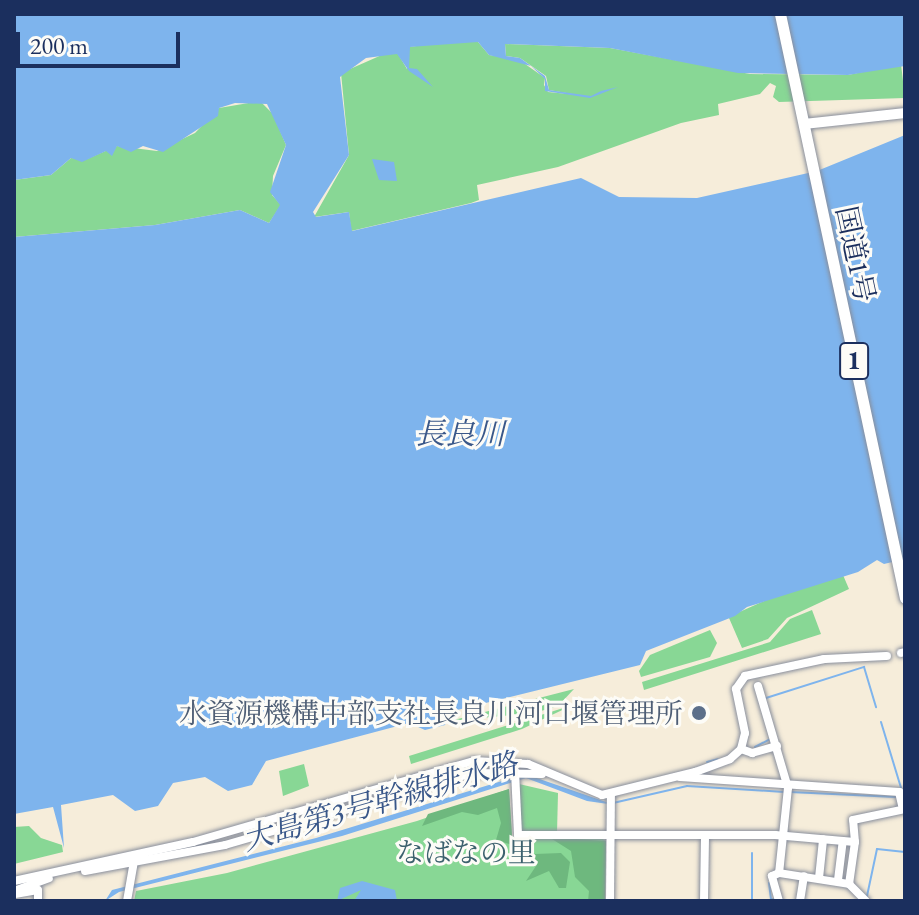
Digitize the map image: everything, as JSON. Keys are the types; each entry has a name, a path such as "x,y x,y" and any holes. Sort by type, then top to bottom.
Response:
{"highway":[{"name":"国道1号","path":"780,14 806,124 905,598"}],"main road":[{"path":"806,124 905,113"}],"street":[{"path":"14,881 193,842 474,761 516,761 611,800 730,759 741,749 745,733 736,689 745,676 782,665 887,656"},
{"path":"758,686 788,790 779,873"},
{"path":"741,749 752,753 777,746"},
{"path":"14,892 65,871 133,866 225,845 473,773 558,776"},
{"path":"515,776 518,835 784,836 855,842"},
{"path":"680,777 902,803"},
{"path":"610,901 611,800"},
{"path":"849,884 855,842 853,820 902,803"},
{"path":"704,901 705,836"},
{"path":"819,878 823,839"},
{"path":"838,880 843,841"},
{"path":"130,892 133,866"},
{"path":"779,901 772,876 779,873 838,880 849,884 866,901"},
{"path":"800,901 804,876"},
{"path":"14,892 38,890 38,901"}],"green space":[{"path":"478,42 489,55 518,59 545,78 544,85 548,92 578,95 549,90 546,76 520,58 506,56 505,44 610,48 750,74 848,75 901,64 905,98 779,102 773,97 776,86 770,83 760,94 718,104 719,115 681,123 558,167 477,185 479,200 471,203 351,231 349,212 314,217 349,155 341,73 384,54 398,54 407,69 409,47"},
{"path":"260,101 273,114 286,145 273,176 272,195 281,205 269,223 240,210 155,225 14,237 14,180 51,175 71,158 87,159 117,146 157,151 195,133 219,108"},
{"path":"843,575 849,589 787,618 768,639 742,648 729,618 793,588"},
{"path":"812,610 821,634 644,690 642,682 770,642 790,619"},
{"path":"710,630 717,643 710,657 641,677 639,671 650,655"},
{"path":"574,689 558,706 534,713 450,721"},
{"path":"573,705 522,729 411,764 409,756"},
{"path":"304,764 309,786 283,796 279,771"},
{"path":"519,784 558,793 557,833 521,832"},
{"name":"なばなの里","path":"509,789 512,836 599,837 606,841 605,901 134,901 136,891 227,873 417,821"},
{"path":"509,789 512,836 526,841 525,849 496,840 501,823 497,808 478,815 462,812 422,826 428,814"},
{"path":"29,826 41,838 62,845 63,852 14,864 14,827"},
{"path":"531,836 606,841 605,901 588,901 589,891 575,877 571,851 552,839"},
{"path":"561,853 570,862 566,888 559,888 549,871 526,881 536,866 535,854"}],"water":[{"name":"長良川","path":"14,14 905,14 905,66 848,75 738,73 610,48 505,44 506,56 520,58 545,76 549,90 591,96 618,87 590,98 545,91 545,79 531,66 489,55 478,42 410,47 409,68 417,69 433,87 409,71 397,54 366,58 340,77 349,155 313,212 316,217 349,212 352,231 581,178 619,197 697,198 817,171 905,135 905,559 884,564 877,560 858,572 747,607 735,616 646,651 640,665 449,712 445,725 425,730 409,723 266,761 252,785 228,791 205,777 173,783 158,806 135,811 113,795 61,805 64,848 53,807 14,814 14,237 155,225 240,210 269,223 280,205 270,192 286,145 267,104 235,103 219,108 218,116 163,152 143,146 131,152 117,146 112,156 106,151 82,162 71,158 51,175 14,180"},
{"path":"372,159 394,162 397,181 379,180"},
{"path":"525,774 615,805 587,801 526,778 342,836 119,892 105,901 112,890 316,838"},
{"path":"362,881 395,890 397,901 354,901 361,890 337,901 340,888"}],"waterway":[{"path":"766,698 864,667 876,707"},
{"path":"881,722 901,788"},
{"path":"755,747 770,739"},
{"path":"707,762 718,759"},
{"name":"大島第3号幹線排水路","path":"613,803 687,786 784,792"},
{"name":"大島第3号幹線排水路","path":"790,792 896,797"},
{"path":"867,896 877,849 905,852"},
{"path":"752,853 752,901"},
{"path":"769,883 771,899 776,900"}],"place":[{"name":"水資源機構中部支社長良川河口堰管理所","path":"699,713"}]}
